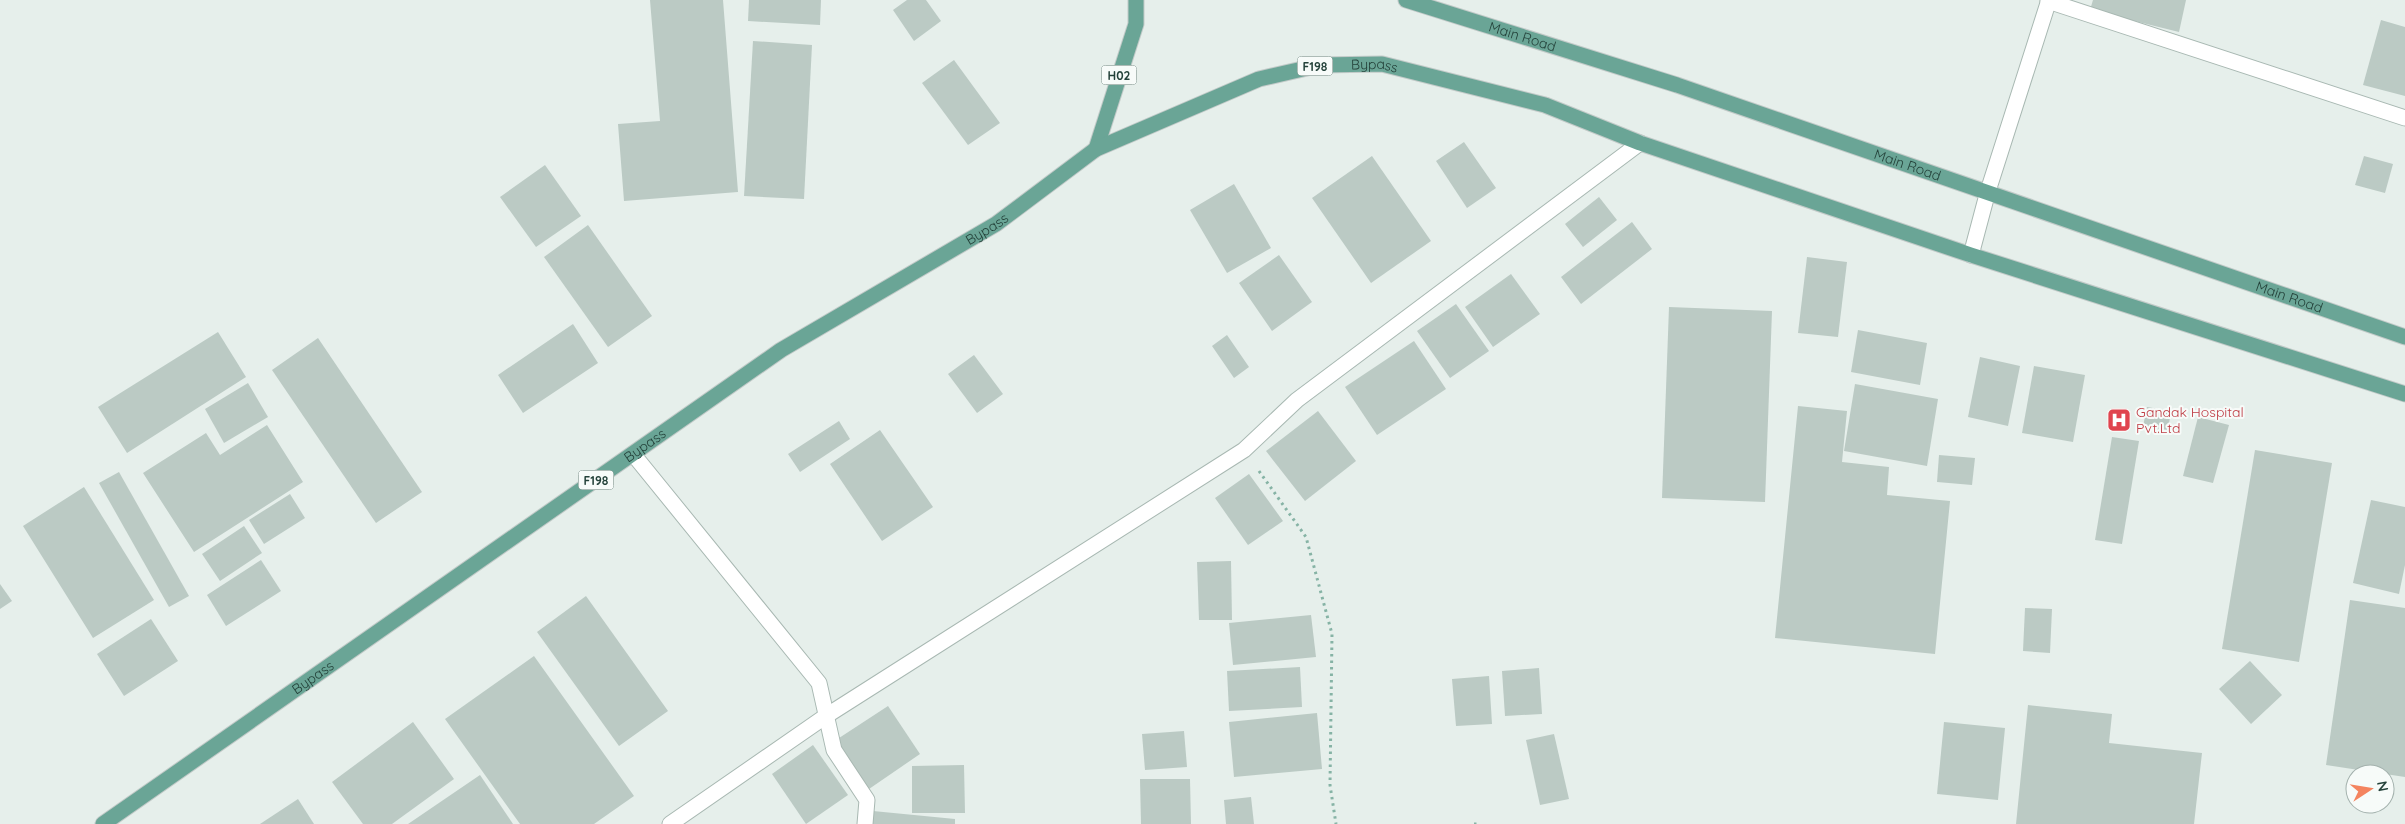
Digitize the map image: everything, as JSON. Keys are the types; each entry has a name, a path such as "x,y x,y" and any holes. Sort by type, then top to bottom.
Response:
{"main road":[{"name":"H02","path":"1096,149 1136,24 1136,0"},
{"name":"Main Road","path":"1406,0 1677,85 1988,191 2405,337"},
{"name":"Bypass","path":"104,824 781,350 996,224 1096,149 1259,79 1320,65 1382,64 1545,105 1640,143"},
{"path":"1640,143 1971,255 2405,394"}],"street":[{"path":"1971,255 1988,191 2049,1 2405,118"},
{"path":"670,824 826,716 1244,450 1297,400 1640,143"},
{"path":"633,454 819,683 834,750 867,800 865,824"}],"path":[{"path":"1244,450 1306,538 1332,634 1330,785 1336,824"}],"building":[{"path":"650,0 723,0 738,192 624,201 618,124 660,121"},
{"path":"749,0 821,0 820,25 748,21"},
{"path":"907,0 926,0 941,21 914,41 893,10"},
{"path":"2093,0 2186,0 2179,32 2090,10"},
{"path":"2381,20 2405,27 2405,96 2363,85"},
{"path":"753,41 812,45 804,199 744,196"},
{"path":"954,60 1000,123 968,145 922,83"},
{"path":"1464,142 1496,188 1467,208 1436,161"},
{"path":"1372,156 1431,241 1371,283 1312,198"},
{"path":"2364,156 2393,164 2385,193 2355,185"},
{"path":"545,165 581,216 536,247 500,197"},
{"path":"1234,184 1271,248 1227,273 1190,210"},
{"path":"1599,197 1617,220 1583,247 1565,224"},
{"path":"1632,222 1652,249 1581,304 1561,277"},
{"path":"588,225 652,316 608,347 544,257"},
{"path":"1279,255 1312,302 1272,331 1239,283"},
{"path":"1807,257 1847,262 1838,337 1798,333"},
{"path":"1511,274 1540,314 1493,347 1465,307"},
{"path":"1456,304 1489,351 1450,378 1417,331"},
{"path":"1669,307 1772,311 1765,502 1662,498"},
{"path":"573,324 598,363 523,413 498,375"},
{"path":"1858,330 1927,343 1920,385 1851,372"},
{"path":"218,332 246,377 127,453 98,407"},
{"path":"1227,335 1249,367 1234,378 1212,346"},
{"path":"318,338 422,492 376,523 272,370"},
{"path":"1414,341 1446,389 1377,435 1345,387"},
{"path":"974,355 1003,394 977,413 948,374"},
{"path":"1980,357 2020,366 2008,426 1968,417"},
{"path":"2034,366 2085,375 2073,442 2022,433"},
{"path":"248,383 268,417 224,443 205,409"},
{"path":"1855,384 1938,399 1927,466 1844,451"},
{"path":"1798,406 1847,411 1842,462 1889,467 1887,495 1950,501 1935,654 1775,638"},
{"path":"2147,407 2171,411 2168,430 2143,426"},
{"path":"1318,411 1356,461 1305,501 1266,451"},
{"path":"2198,417 2229,425 2213,483 2183,476"},
{"path":"839,421 850,439 800,472 788,454"},
{"path":"267,425 303,482 194,552 143,473 206,433 220,455"},
{"path":"880,430 933,507 882,541 830,464"},
{"path":"2112,437 2139,441 2122,544 2095,540"},
{"path":"2255,450 2332,463 2299,662 2222,649"},
{"path":"1939,455 1975,458 1972,485 1937,482"},
{"path":"119,472 189,596 169,607 99,483"},
{"path":"1249,474 1283,521 1248,545 1215,498"},
{"path":"84,487 154,600 93,638 23,526"},
{"path":"290,494 305,518 264,544 249,520"},
{"path":"2371,500 2405,507 2405,565 2399,594 2353,583"},
{"path":"244,526 262,553 220,581 202,554"},
{"path":"261,560 281,591 226,626 207,595"},
{"path":"1231,561 1232,620 1199,620 1197,562"},
{"path":"0,584 12,601 0,609"},
{"path":"586,596 668,711 619,746 537,632"},
{"path":"2350,600 2405,608 2405,777 2395,775 2395,764 2345,764 2345,768 2326,765"},
{"path":"2025,608 2052,609 2050,653 2023,651"},
{"path":"1311,615 1316,657 1233,665 1229,623"},
{"path":"151,619 178,661 124,696 97,654"},
{"path":"534,656 634,796 594,824 520,824 445,719"},
{"path":"2250,661 2282,695 2251,724 2219,689"},
{"path":"1300,667 1302,707 1229,711 1227,671"},
{"path":"1539,668 1542,714 1505,716 1502,671"},
{"path":"1489,676 1492,724 1456,726 1452,679"},
{"path":"2028,705 2112,714 2109,743 2202,753 2194,824 2016,824"},
{"path":"888,706 920,754 869,789 836,740"},
{"path":"1317,713 1322,769 1234,777 1229,722"},
{"path":"413,722 454,779 392,824 363,824 332,782"},
{"path":"1944,722 2005,728 1998,800 1937,794"},
{"path":"1184,731 1187,767 1145,770 1142,734"},
{"path":"1554,734 1569,799 1540,805 1526,740"},
{"path":"813,745 848,795 806,824 772,774"},
{"path":"964,765 965,813 912,813 912,766"},
{"path":"480,775 513,824 408,824"},
{"path":"1140,779 1190,779 1191,824 1141,824"},
{"path":"1251,797 1254,824 1226,824 1224,800"},
{"path":"298,799 314,824 260,824"},
{"path":"873,811 955,819 955,824 871,824"}],"place":[{"name":"Gandak Hospital Pvt.Ltd","path":"2119,420"}]}
